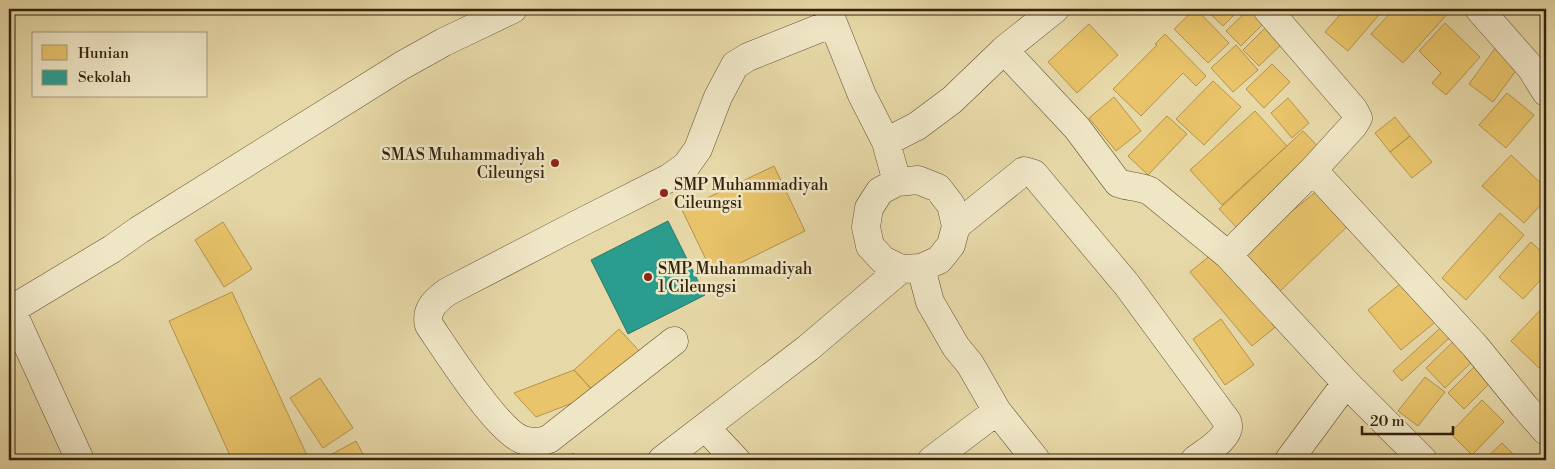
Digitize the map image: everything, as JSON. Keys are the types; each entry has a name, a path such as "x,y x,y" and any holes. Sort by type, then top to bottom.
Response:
{"street":[{"path":"80,460 10,310 112,249 139,230 401,66 444,42 513,9"},
{"path":"886,142 917,126 952,100 1004,50 1055,9"},
{"path":"1479,9 1531,68 1546,92"},
{"path":"1228,255 1313,170 1358,118 1354,110 1277,13"},
{"path":"674,342 549,439 530,442 516,436 490,411 429,325 427,318 428,312 435,301 447,292 669,178 686,166 698,149 718,97 736,65 748,57 830,16 862,95 886,142 897,182"},
{"path":"1004,50 1076,128 1118,182 1126,186 1142,187 1150,191 1228,255 1346,383 1422,460"},
{"path":"956,226 1024,170 1034,174 1127,285 1227,421 1229,428 1225,436 1195,460"},
{"path":"1313,170 1475,346 1546,431"},
{"path":"662,460 911,268 939,260 951,244 956,226 951,205 938,188 918,180 897,182 880,192 869,208 866,227 870,246 884,260 911,268 956,347 970,364 997,411 1036,460"},
{"path":"1289,460 1346,383"},
{"path":"932,460 997,411"},
{"path":"705,426 736,460"}],"building: Hunian":[{"path":"1195,9 1229,43 1208,63 1174,29"},
{"path":"1205,9 1240,9 1223,26"},
{"path":"1249,9 1264,23 1241,46 1226,31"},
{"path":"1345,9 1384,9 1348,51 1325,32"},
{"path":"1394,9 1452,9 1403,63 1371,34"},
{"path":"1270,23 1286,40 1259,66 1243,50"},
{"path":"1445,23 1480,57 1446,95 1432,83 1441,73 1419,51"},
{"path":"1089,24 1118,55 1077,93 1048,62"},
{"path":"1165,34 1206,76 1196,86 1183,73 1141,116 1113,89 1157,45 1155,44"},
{"path":"1236,45 1258,70 1233,92 1211,68"},
{"path":"1496,47 1520,65 1493,102 1469,84"},
{"path":"1272,64 1290,82 1264,108 1246,89"},
{"path":"1213,81 1241,107 1204,145 1176,119"},
{"path":"1507,93 1534,115 1506,148 1479,125"},
{"path":"1114,97 1141,131 1116,151 1089,118"},
{"path":"1288,98 1309,123 1292,138 1271,113"},
{"path":"1255,111 1287,146 1222,205 1190,170"},
{"path":"1167,116 1187,134 1148,175 1128,156"},
{"path":"1395,117 1410,136 1390,152 1375,133"},
{"path":"1303,131 1326,155 1242,233 1219,209"},
{"path":"1410,136 1432,162 1412,178 1390,152"},
{"path":"1511,155 1546,188 1546,199 1524,223 1482,186"},
{"path":"774,166 805,231 714,276 682,210"},
{"path":"1323,186 1355,219 1275,296 1238,255"},
{"path":"1500,213 1524,235 1466,300 1442,278"},
{"path":"223,222 252,269 224,287 195,240"},
{"path":"1531,242 1546,256 1546,274 1523,299 1499,277"},
{"path":"1218,249 1279,324 1252,346 1190,272"},
{"path":"1406,279 1439,319 1401,350 1368,310"},
{"path":"232,292 309,460 232,460 169,321"},
{"path":"1546,304 1546,361 1539,368 1511,341"},
{"path":"1221,319 1254,365 1225,385 1193,339"},
{"path":"1448,321 1457,331 1402,381 1393,371"},
{"path":"619,329 641,353 596,394 574,370"},
{"path":"1460,335 1479,355 1445,388 1426,368"},
{"path":"1474,367 1490,383 1464,409 1448,393"},
{"path":"574,370 596,394 536,417 514,393"},
{"path":"1425,377 1445,392 1418,426 1398,411"},
{"path":"320,378 353,428 323,448 290,398"},
{"path":"1482,400 1504,422 1472,455 1450,433"},
{"path":"356,441 366,460 321,460"},
{"path":"1502,443 1519,460 1484,460"},
{"path":"573,453 579,460 565,460"}],"building: Sekolah":[{"name":"SMP Muhammadiyah 1 Cileungsi","path":"668,221 705,295 628,334 591,260"}],"place":[{"name":"SMAS Muhammadiyah Cileungsi","path":"555,163"},
{"name":"SMP Muhammadiyah Cileungsi","path":"664,193"},
{"name":"SMP Muhammadiyah 1 Cileungsi","path":"648,277"}]}
